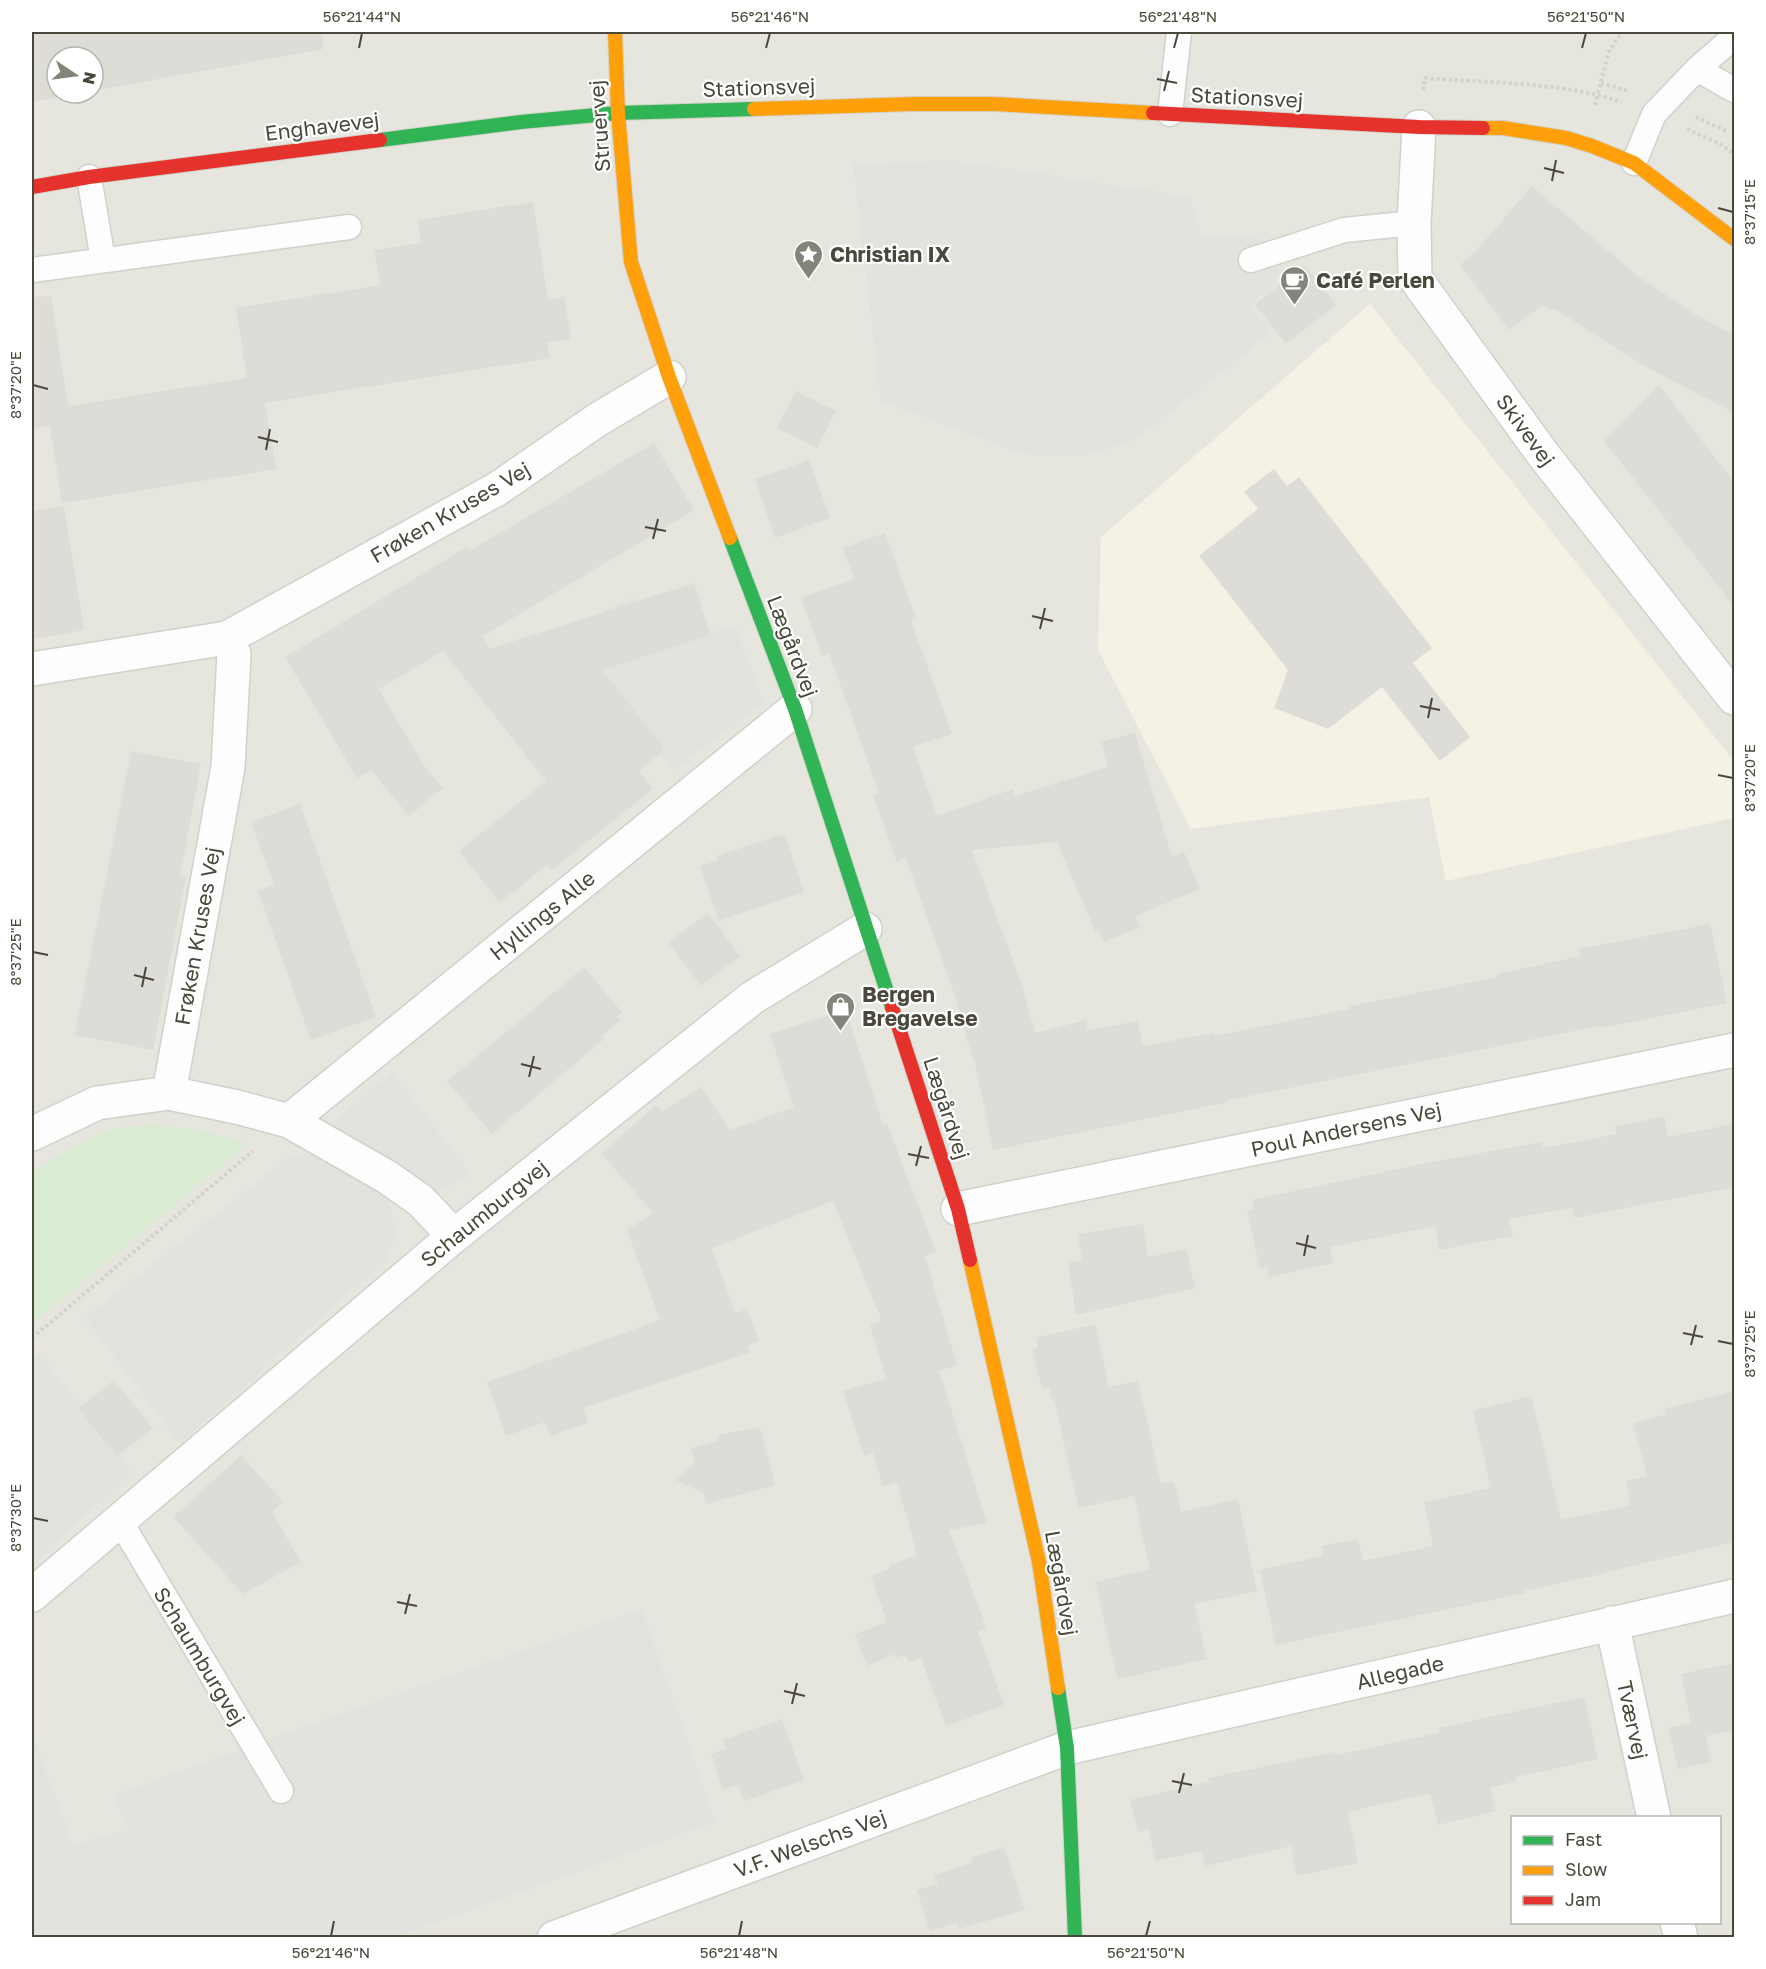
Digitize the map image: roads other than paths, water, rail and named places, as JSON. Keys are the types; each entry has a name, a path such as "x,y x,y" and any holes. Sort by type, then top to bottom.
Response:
{"street":[{"name":"Struervej","path":"615,32 618,113 627,218"},
{"name":"Stationsvej","path":"618,113 912,104 994,104 1419,127 1503,128 1566,138 1634,163 1734,239"},
{"name":"Enghavevej","path":"32,187 89,177 509,124 618,113"},
{"name":"Skivevej","path":"1419,127 1414,223 1416,278 1542,453 1734,698"},
{"name":"Lægårdvej","path":"627,218 631,262 669,377 795,709 958,1209 1039,1562 1066,1748 1075,1938"},
{"name":"Frøken Kruses Vej","path":"32,669 227,638 497,489 597,420 669,377"},
{"name":"Frøken Kruses Vej","path":"169,1093 228,767 234,654 227,638"},
{"name":"Hyllings Alle","path":"289,1121 795,709"},
{"name":"Schaumburgvej","path":"32,1595 454,1236 752,998 865,929"},
{"name":"Poul Andersens Vej","path":"958,1209 1734,1050"},
{"path":"32,1134 97,1103 169,1093 237,1107 289,1121 387,1177 421,1201 454,1236"},
{"name":"Allegade","path":"1066,1748 1734,1596"},
{"name":"Tværvej","path":"1612,1623 1654,1816"},
{"name":"V.F. Welschs Vej","path":"554,1938 1066,1748"}],"lane":[{"path":"1170,114 1179,32"},
{"path":"1634,163 1654,114 1697,69 1734,37"},
{"path":"1697,69 1734,90"},
{"path":"89,177 103,260"},
{"path":"1251,260 1344,230 1414,223"},
{"path":"32,270 348,227"},
{"name":"Schaumburgvej","path":"120,1521 281,1791"}],"place":[{"name":"Christian IX","path":"809,280"},
{"name":"Café Perlen","path":"1295,306"},
{"name":"Bergen Bregavelse","path":"841,1032"}]}
